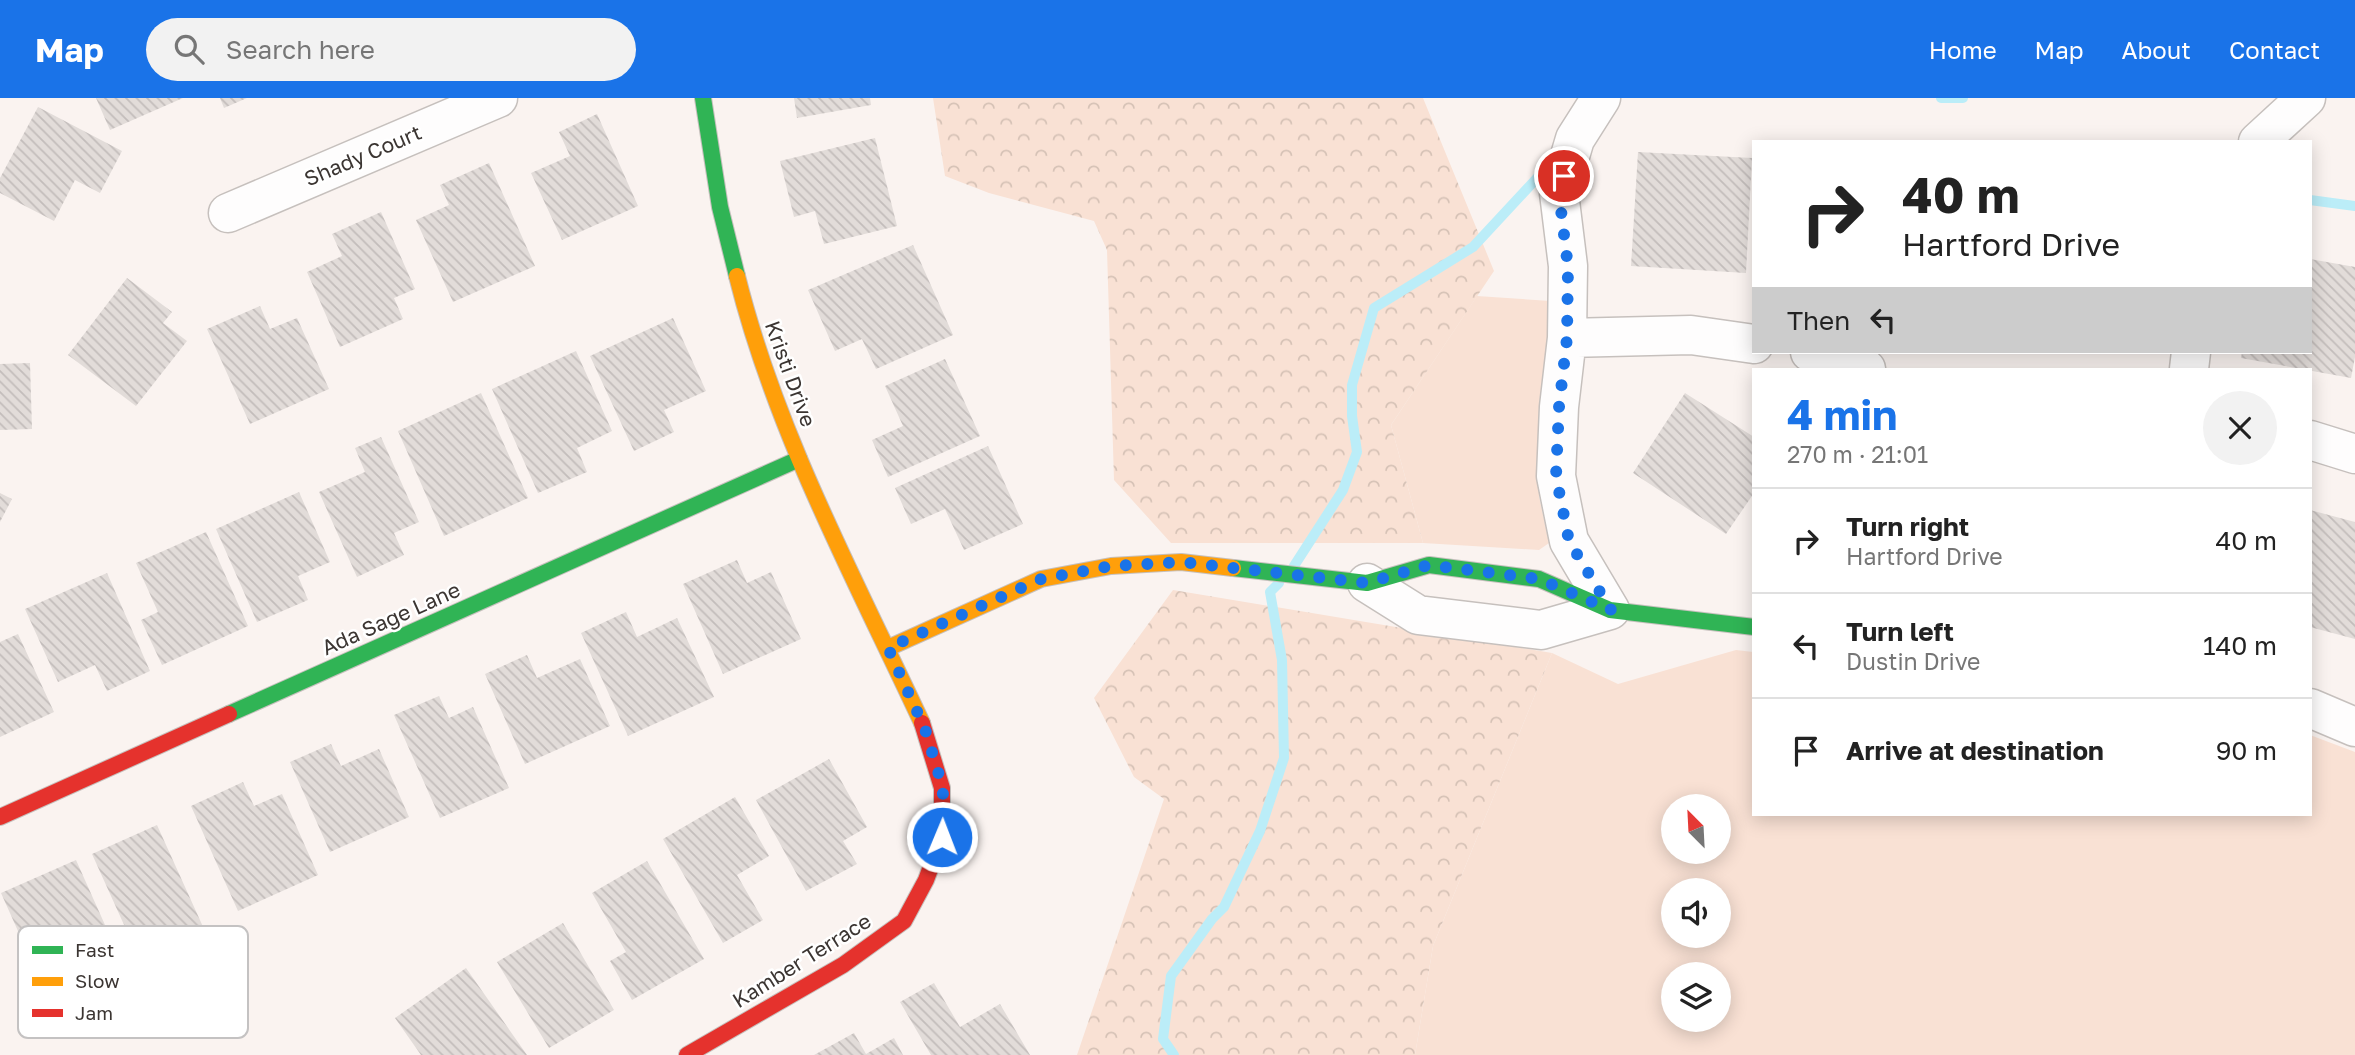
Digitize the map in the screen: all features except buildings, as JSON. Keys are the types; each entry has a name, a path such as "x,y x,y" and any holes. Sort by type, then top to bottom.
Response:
{"street":[{"name":"Shady Court","path":"228,213 498,98"},
{"name":"Kristi Drive","path":"703,98 720,207 749,324 799,459 888,648"},
{"path":"1601,98 1575,139 1559,194 1568,267 1567,338 1559,407 1556,476 1569,541 1611,610"},
{"path":"2260,140 2306,98"},
{"path":"1567,338 1691,335 1752,344"},
{"path":"1817,354 1863,368"},
{"path":"2312,441 2355,454"},
{"name":"Ada Sage Lane","path":"0,817 799,459"},
{"path":"888,648 1041,579 1111,566 1181,562 1367,583 1429,565 1539,579 1611,610 1752,627"},
{"path":"1367,583 1418,615 1541,630 1611,610"},
{"name":"Kamber Terrace","path":"687,1055 844,965 904,921 926,880 942,837 943,788 925,729 888,648"},
{"path":"2312,709 2355,727"}],"green space":[{"path":"933,98 1423,98 1494,271 1391,425 1423,543 1171,543 1114,480 1107,250 1094,221 989,193 945,176"},
{"path":"1477,296 1550,301 1539,496 1549,543 1539,550 1423,543 1391,425"},
{"path":"1173,590 1552,653 1433,946 1415,1055 1077,1055 1164,799 1134,777 1094,698"},
{"path":"1736,650 1752,652 1752,816 2312,816 2312,736 2355,752 2355,1055 1415,1055 1433,946 1552,653 1618,684"}],"waterway":[{"path":"1941,98 1963,98"},
{"path":"1294,566 1343,490 1357,452 1352,416 1352,385 1374,308 1473,247 1554,157"},
{"path":"2312,200 2355,206"},
{"path":"1174,1055 1163,1039 1171,976 1212,919 1224,907 1260,831 1284,758 1282,660 1270,592 1279,583"}],"traffic: fast":[{"path":"703,98 720,207 737,276"},
{"path":"229,714 799,459"},
{"path":"1233,568 1367,583 1429,565 1539,579 1610,610 1752,627"}],"traffic: slow":[{"path":"737,276 753,334 795,448 922,723"},
{"path":"888,648 1041,579 1111,566 1181,562 1233,568"}],"traffic: jam":[{"path":"0,817 229,714"},
{"path":"687,1055 843,965 904,921 926,880 942,837 942,788 922,723"}],"route":[{"path":"942,837 943,788 925,729 888,648 1041,579 1111,566 1181,562 1367,583 1429,565 1539,579 1611,610 1569,541 1556,476 1559,407 1567,338 1568,267 1559,194 1564,176"}]}
